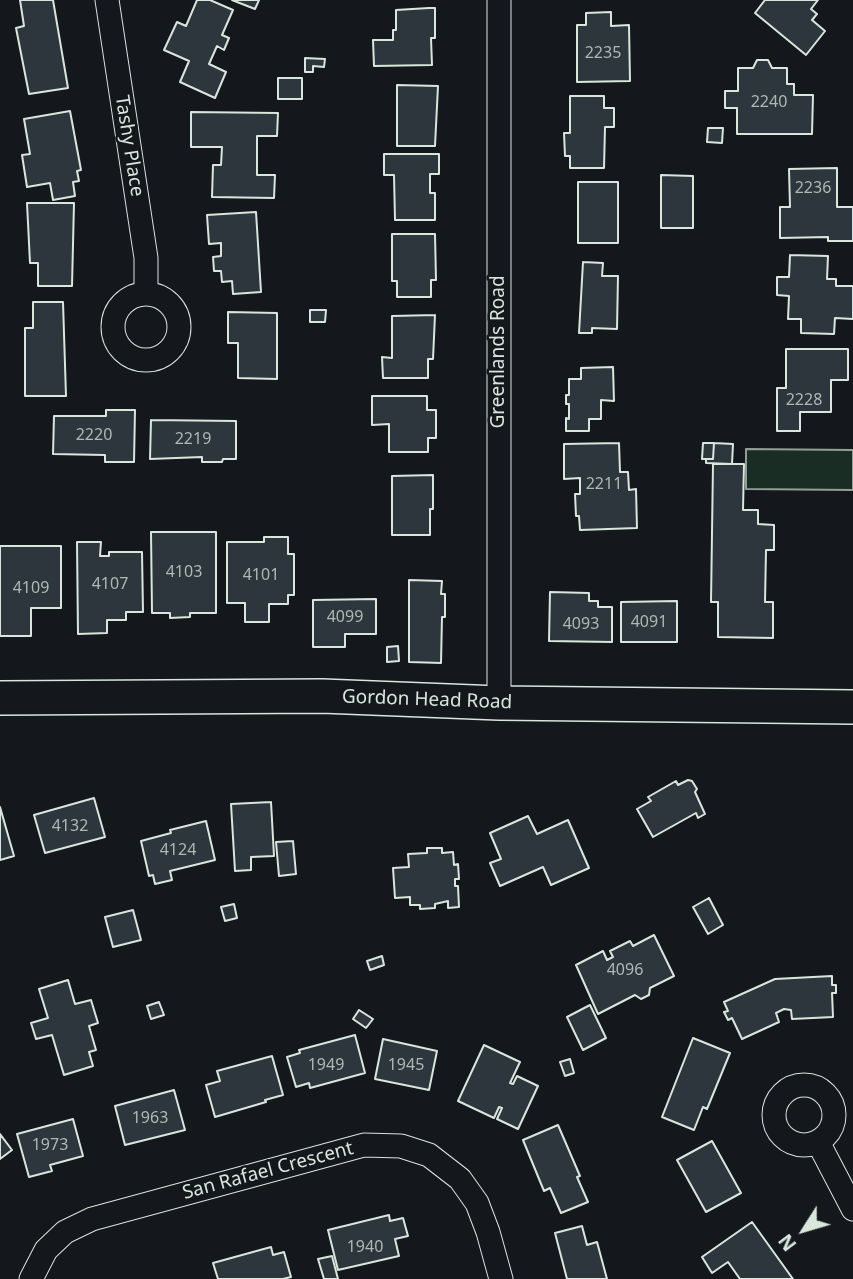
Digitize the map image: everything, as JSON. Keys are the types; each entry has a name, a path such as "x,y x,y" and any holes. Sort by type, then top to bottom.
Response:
{"main road":[{"name":"Gordon Head Road","path":"0,698 322,696 499,703 853,707"}],"street":[{"name":"Tashy Place","path":"107,0 146,258 146,293"},
{"name":"Greenlands Road","path":"499,0 499,703"},
{"path":"818,1142 853,1209"},
{"name":"San Rafael Crescent","path":"31,1279 46,1250 65,1232 92,1219 365,1145 401,1146 429,1155 460,1179 477,1203 488,1232 500,1279"}],"green space":[{"path":"746,449 853,450 853,490 746,489"}],"building":[{"path":"20,0 53,0 68,88 29,94 16,28 24,26"},
{"path":"197,0 210,0 233,10 222,35 229,38 224,50 217,46 209,64 226,72 215,98 180,82 189,61 164,50 177,22 186,26"},
{"path":"232,0 259,0 255,9"},
{"path":"765,0 818,0 811,9 817,14 812,20 825,31 806,55 755,13"},
{"path":"435,8 435,38 431,38 432,65 374,66 373,40 393,40 396,10"},
{"path":"611,12 611,26 629,25 630,81 577,82 577,25 586,25 586,13"},
{"path":"305,58 325,59 324,67 313,66 313,72 305,72"},
{"path":"757,60 768,60 772,68 787,68 787,84 794,84 794,95 813,95 812,134 737,134 737,108 725,108 725,91 738,91 738,68 753,68"},
{"path":"278,78 302,78 302,99 278,99"},
{"path":"397,85 438,86 435,146 397,146"},
{"path":"570,96 604,96 604,108 614,108 614,127 605,127 604,168 570,168 570,156 565,156 564,133 570,133"},
{"path":"70,111 81,170 77,171 79,181 73,182 75,196 53,200 50,183 27,187 22,155 30,154 24,119"},
{"path":"191,112 278,113 277,136 257,136 257,175 275,175 274,198 212,197 213,165 221,165 222,147 191,147"},
{"path":"708,128 723,128 722,143 707,142"},
{"path":"384,154 439,154 439,174 430,174 430,193 435,193 435,220 395,220 394,175 384,175"},
{"path":"837,168 837,207 853,207 853,241 828,241 828,237 780,238 780,207 790,207 789,169"},
{"path":"661,175 693,176 693,228 661,228"},
{"path":"578,182 618,182 618,243 578,243"},
{"path":"27,203 74,203 72,286 38,286 38,263 30,263"},
{"path":"256,212 261,292 233,294 232,281 222,282 221,271 214,271 213,257 221,256 221,243 209,244 207,215"},
{"path":"392,234 435,234 436,280 431,280 431,297 397,297 397,281 392,281"},
{"path":"790,255 828,256 827,279 836,279 836,286 853,286 853,319 835,318 834,334 801,333 801,319 788,319 789,296 777,295 777,277 789,277"},
{"path":"583,262 603,263 602,276 618,276 617,329 592,328 592,333 579,333"},
{"path":"33,302 63,302 66,396 25,396 25,328 33,328"},
{"path":"310,310 326,310 325,322 310,322"},
{"path":"228,312 277,313 277,379 238,378 238,343 228,343"},
{"path":"435,315 433,359 428,359 428,378 383,378 382,357 392,358 392,316"},
{"path":"786,349 848,349 848,380 831,380 831,412 800,412 800,431 777,431 777,388 786,388"},
{"path":"613,367 614,401 601,400 601,419 589,419 589,431 566,431 566,418 569,419 566,395 569,395 569,379 581,379 581,368"},
{"path":"372,396 427,396 427,410 436,410 436,438 428,438 428,452 389,452 389,424 372,425"},
{"path":"106,410 135,410 134,462 105,462 105,455 53,454 54,416 106,416"},
{"path":"151,420 236,421 236,459 202,462 202,457 150,459"},
{"path":"619,443 620,472 628,472 629,490 636,489 637,528 580,530 575,494 580,494 580,478 564,479 564,444"},
{"path":"703,443 714,443 713,459 702,459"},
{"path":"714,443 733,444 732,464 706,463 706,459 713,459"},
{"path":"713,464 744,464 743,510 758,510 758,524 774,525 774,550 766,550 765,602 773,602 773,638 718,637 718,602 711,602"},
{"path":"433,475 430,535 392,535 392,476"},
{"path":"151,532 216,532 216,613 190,613 190,617 170,618 170,613 152,613"},
{"path":"264,537 288,537 288,554 294,554 294,595 288,595 288,604 269,604 269,622 245,622 245,603 227,603 227,542 264,542"},
{"path":"77,542 101,542 100,556 109,556 109,552 142,552 143,612 126,612 126,620 107,620 107,633 78,634"},
{"path":"0,546 61,546 61,608 31,608 31,636 0,636"},
{"path":"409,580 442,581 445,617 442,617 441,663 409,662"},
{"path":"550,592 589,593 589,601 598,601 598,607 612,607 612,642 549,641"},
{"path":"376,599 376,634 345,634 345,647 313,647 313,600"},
{"path":"677,601 677,642 621,642 621,602"},
{"path":"398,646 399,661 387,662 387,647"},
{"path":"676,781 678,785 692,781 697,789 695,792 705,814 698,818 696,813 653,837 637,809 651,801 648,797"},
{"path":"94,798 105,837 45,853 34,815"},
{"path":"271,802 274,856 251,857 251,870 235,871 231,804"},
{"path":"0,807 14,856 0,860"},
{"path":"528,816 537,834 568,820 589,868 551,885 543,867 500,886 490,863 501,859 490,833"},
{"path":"206,821 215,860 170,871 172,880 155,884 153,875 149,876 141,841"},
{"path":"293,841 296,874 279,876 276,842"},
{"path":"427,848 442,848 442,853 453,852 454,865 458,864 459,879 455,879 455,886 458,886 459,907 448,908 448,901 435,904 435,908 420,909 420,905 410,905 410,897 395,898 393,868 409,867 408,854 427,853"},
{"path":"709,898 723,925 708,934 693,907"},
{"path":"234,904 237,918 225,921 221,907"},
{"path":"133,910 141,940 113,947 105,917"},
{"path":"654,935 674,976 650,988 649,995 641,999 635,995 598,1014 576,965 603,951 607,960 613,957 610,951 630,941 633,946"},
{"path":"382,956 384,965 370,970 367,961"},
{"path":"832,976 832,985 836,985 836,993 832,993 833,1017 792,1019 791,1010 784,1009 776,1013 779,1022 742,1039 732,1018 728,1020 724,1012 728,1011 724,1002 775,979"},
{"path":"68,980 75,1004 91,1000 98,1023 89,1026 96,1050 89,1052 93,1066 64,1075 52,1035 36,1039 31,1023 48,1018 39,989"},
{"path":"159,1002 164,1015 151,1019 147,1006"},
{"path":"590,1005 606,1038 583,1050 567,1017"},
{"path":"359,1010 373,1019 366,1028 353,1019"},
{"path":"355,1035 365,1073 310,1088 309,1083 296,1087 287,1057 300,1053 299,1050"},
{"path":"693,1038 730,1053 707,1109 703,1107 694,1130 662,1117"},
{"path":"383,1039 437,1051 429,1090 375,1079"},
{"path":"484,1045 520,1062 510,1083 513,1084 517,1076 538,1086 518,1129 497,1119 502,1108 499,1107 494,1118 458,1101"},
{"path":"272,1056 283,1095 215,1117 206,1085 220,1081 217,1071"},
{"path":"570,1059 574,1073 565,1076 560,1062"},
{"path":"174,1090 185,1130 125,1145 115,1106"},
{"path":"73,1119 83,1156 50,1165 52,1171 29,1177 17,1134"},
{"path":"558,1125 588,1202 561,1213 550,1188 544,1191 523,1140"},
{"path":"0,1134 12,1150 0,1159"},
{"path":"712,1141 741,1193 706,1212 677,1160"},
{"path":"389,1215 390,1221 403,1218 408,1236 395,1239 399,1256 338,1270 328,1230"},
{"path":"752,1222 793,1279 740,1279 728,1262 712,1273 702,1257"},
{"path":"582,1226 587,1245 597,1242 607,1279 567,1279 555,1233"},
{"path":"271,1247 273,1255 284,1252 291,1277 218,1279 213,1263"},
{"path":"332,1256 338,1279 324,1279 318,1259"}]}
